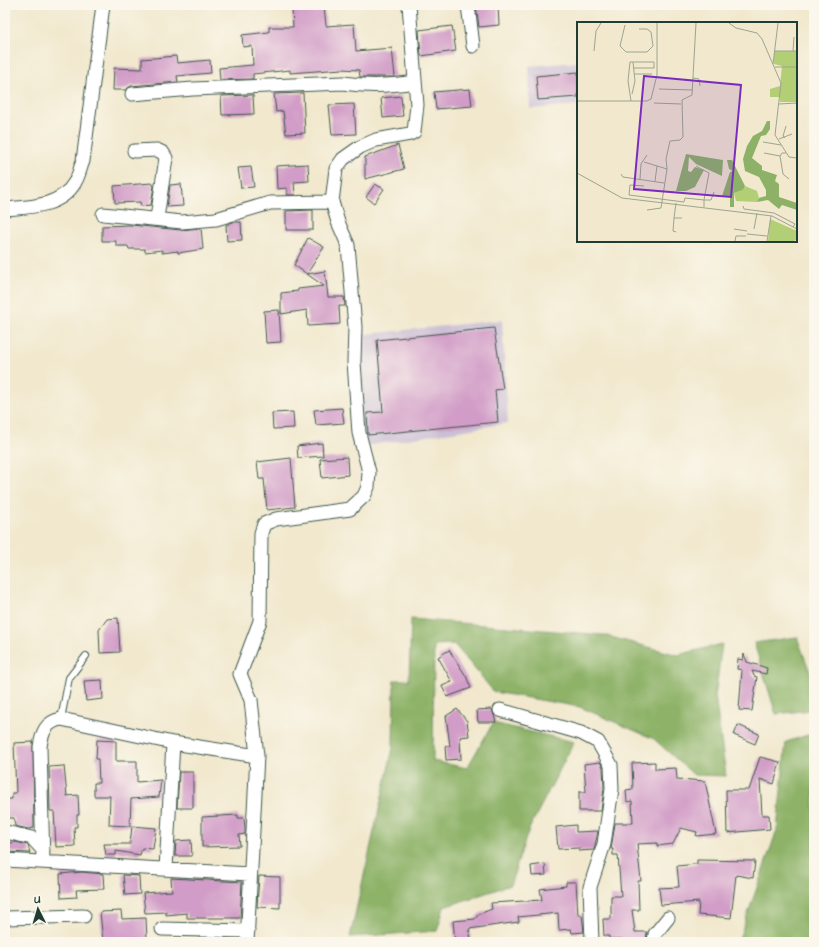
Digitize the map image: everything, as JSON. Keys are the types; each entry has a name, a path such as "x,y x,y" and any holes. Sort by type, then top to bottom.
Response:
{"street":[{"path":"5,209 42,206 59,199 75,183 82,161 103,5"},
{"path":"162,929 247,936 249,874 257,756 251,700 240,674 260,621 261,533 264,524 276,519 350,509 364,496 369,480 369,472 359,433 354,362 355,327 348,245 338,222 332,202 336,169 343,159 360,147 376,140 414,132 417,105 409,5"},
{"path":"468,5 473,46"},
{"path":"132,94 193,89 343,83 366,87 383,87 415,82"},
{"path":"134,151 157,150 163,153 166,158 157,218"},
{"path":"103,214 123,217 157,218 182,222 216,219 270,203 332,202"},
{"path":"500,710 581,733 598,742 611,765 612,789 604,844 590,887 592,942"},
{"path":"43,856 41,741 47,725 53,721 61,719 173,743 257,756"},
{"path":"166,869 173,743"},
{"path":"6,832 32,838 43,856"},
{"path":"5,860 43,856 166,869 249,874"},
{"path":"5,918 84,916"},
{"path":"654,942 656,934 668,918"}],"lane":[{"path":"61,719 69,678 86,656"}],"shaded area":[{"path":"577,62 577,105 530,109 529,66"},
{"path":"502,320 508,423 352,448 350,412 358,335"}],"green space":[{"path":"411,619 603,635 678,655 722,644 715,696 726,776 694,775 654,739 580,707 494,692 454,644 434,645 433,761 467,768 493,723 574,742 529,829 510,885 444,907 437,931 350,937 393,748 394,680 409,680"},
{"path":"797,637 814,683 814,720 811,710 776,714 754,643"},
{"path":"814,733 814,942 738,942 777,830 786,742"}],"building":[{"path":"476,5 498,5 499,25 479,27"},
{"path":"324,6 326,26 354,24 356,51 392,48 395,77 360,77 359,70 342,69 290,73 290,70 253,74 253,79 220,80 219,68 253,65 252,46 243,47 242,35 269,32 269,27 293,27 292,9"},
{"path":"452,26 456,51 421,56 419,30"},
{"path":"176,56 177,63 210,60 211,73 177,76 178,82 131,86 125,90 113,90 114,68 142,69 142,59"},
{"path":"577,72 577,97 538,100 536,76"},
{"path":"470,89 472,106 436,109 434,92"},
{"path":"303,93 305,133 286,134 283,111 276,112 274,94"},
{"path":"253,95 254,114 222,115 221,96"},
{"path":"401,96 403,116 383,118 381,98"},
{"path":"354,104 356,134 332,135 329,105"},
{"path":"398,145 404,169 365,179 365,157"},
{"path":"308,164 309,181 294,182 295,195 287,195 287,188 277,189 276,166"},
{"path":"251,167 254,187 241,188 238,168"},
{"path":"152,183 154,186 151,205 141,206 140,202 115,203 114,186"},
{"path":"181,184 183,206 167,207 170,185"},
{"path":"375,184 384,189 374,203 366,197"},
{"path":"313,210 313,230 286,230 286,211"},
{"path":"233,222 241,222 242,240 227,241 226,225"},
{"path":"131,225 181,230 201,228 203,249 178,253 178,251 162,253 162,250 145,252 145,249 129,249 128,246 116,246 116,241 102,241 102,226"},
{"path":"308,238 324,247 307,274 325,271 328,297 344,297 345,306 339,306 340,324 308,326 307,310 281,314 281,293 298,291 298,289 324,286 294,265"},
{"path":"279,310 281,342 266,343 264,311"},
{"path":"494,328 503,389 495,390 498,422 368,435 367,413 383,412 377,340"},
{"path":"342,408 344,423 316,425 314,410"},
{"path":"293,412 294,428 273,429 272,413"},
{"path":"322,443 323,456 298,458 297,446"},
{"path":"347,457 348,475 322,478 320,459"},
{"path":"291,458 295,507 267,510 264,479 259,479 257,462"},
{"path":"118,618 120,652 100,653 99,630 107,619"},
{"path":"449,650 466,676 471,688 447,697 442,686 452,682 438,657"},
{"path":"744,654 747,662 767,668 766,674 752,671 754,676 757,677 752,711 739,710 742,670 737,669 738,659 743,660"},
{"path":"102,680 103,699 86,701 84,681"},
{"path":"457,709 467,721 469,736 460,737 461,759 446,760 445,746 450,746 446,716"},
{"path":"492,709 496,722 478,722 477,710"},
{"path":"738,725 759,734 755,744 734,735"},
{"path":"97,740 116,741 116,761 137,761 137,782 161,780 159,797 131,799 130,826 109,825 110,796 94,796 94,783 99,783 98,759 96,759"},
{"path":"33,742 34,828 28,829 15,826 14,818 5,818 5,799 12,799 12,793 16,793 14,743"},
{"path":"760,757 780,762 774,784 760,779 762,815 769,815 770,829 727,833 726,790 749,790"},
{"path":"600,762 603,767 604,788 601,811 579,811 579,792 586,792 584,764"},
{"path":"655,762 655,769 676,768 677,779 705,781 716,834 696,836 697,832 681,828 673,844 657,846 657,843 637,844 641,881 638,881 639,910 632,910 635,932 647,932 646,942 623,942 622,939 609,939 609,936 604,936 603,919 611,919 611,896 621,896 618,855 613,855 613,849 611,849 615,823 633,823 632,801 627,802 626,790 633,789 632,763"},
{"path":"64,766 67,796 78,795 79,815 77,815 77,827 74,827 75,846 56,847 54,811 50,811 49,767"},
{"path":"179,772 193,772 193,808 177,808"},
{"path":"238,815 238,818 244,818 245,828 245,834 239,835 240,846 202,847 202,817"},
{"path":"576,825 576,832 598,831 594,850 579,851 579,848 558,849 556,827"},
{"path":"132,826 156,828 153,849 142,848 140,855 116,851 116,855 106,855 104,844 130,844"},
{"path":"191,840 192,856 175,856 176,841"},
{"path":"16,842 28,845 30,853 6,852 5,844"},
{"path":"697,860 755,861 753,878 736,875 731,918 698,915 699,902 661,905 659,888 679,887 677,866 697,864"},
{"path":"545,864 546,875 532,876 531,866"},
{"path":"82,872 103,874 104,889 76,890 77,897 61,898 60,874"},
{"path":"123,875 139,876 140,894 125,895"},
{"path":"259,876 280,877 280,908 257,907"},
{"path":"171,878 242,882 240,918 187,918 187,913 166,915 166,912 145,913 143,893 172,891"},
{"path":"566,882 576,882 578,915 582,915 584,932 572,933 571,929 559,930 558,913 518,917 519,922 469,929 471,939 455,942 453,921 475,919 479,914 492,909 491,903 542,900 540,889 566,886"},
{"path":"121,911 122,919 146,918 147,939 103,942 100,912"}]}
